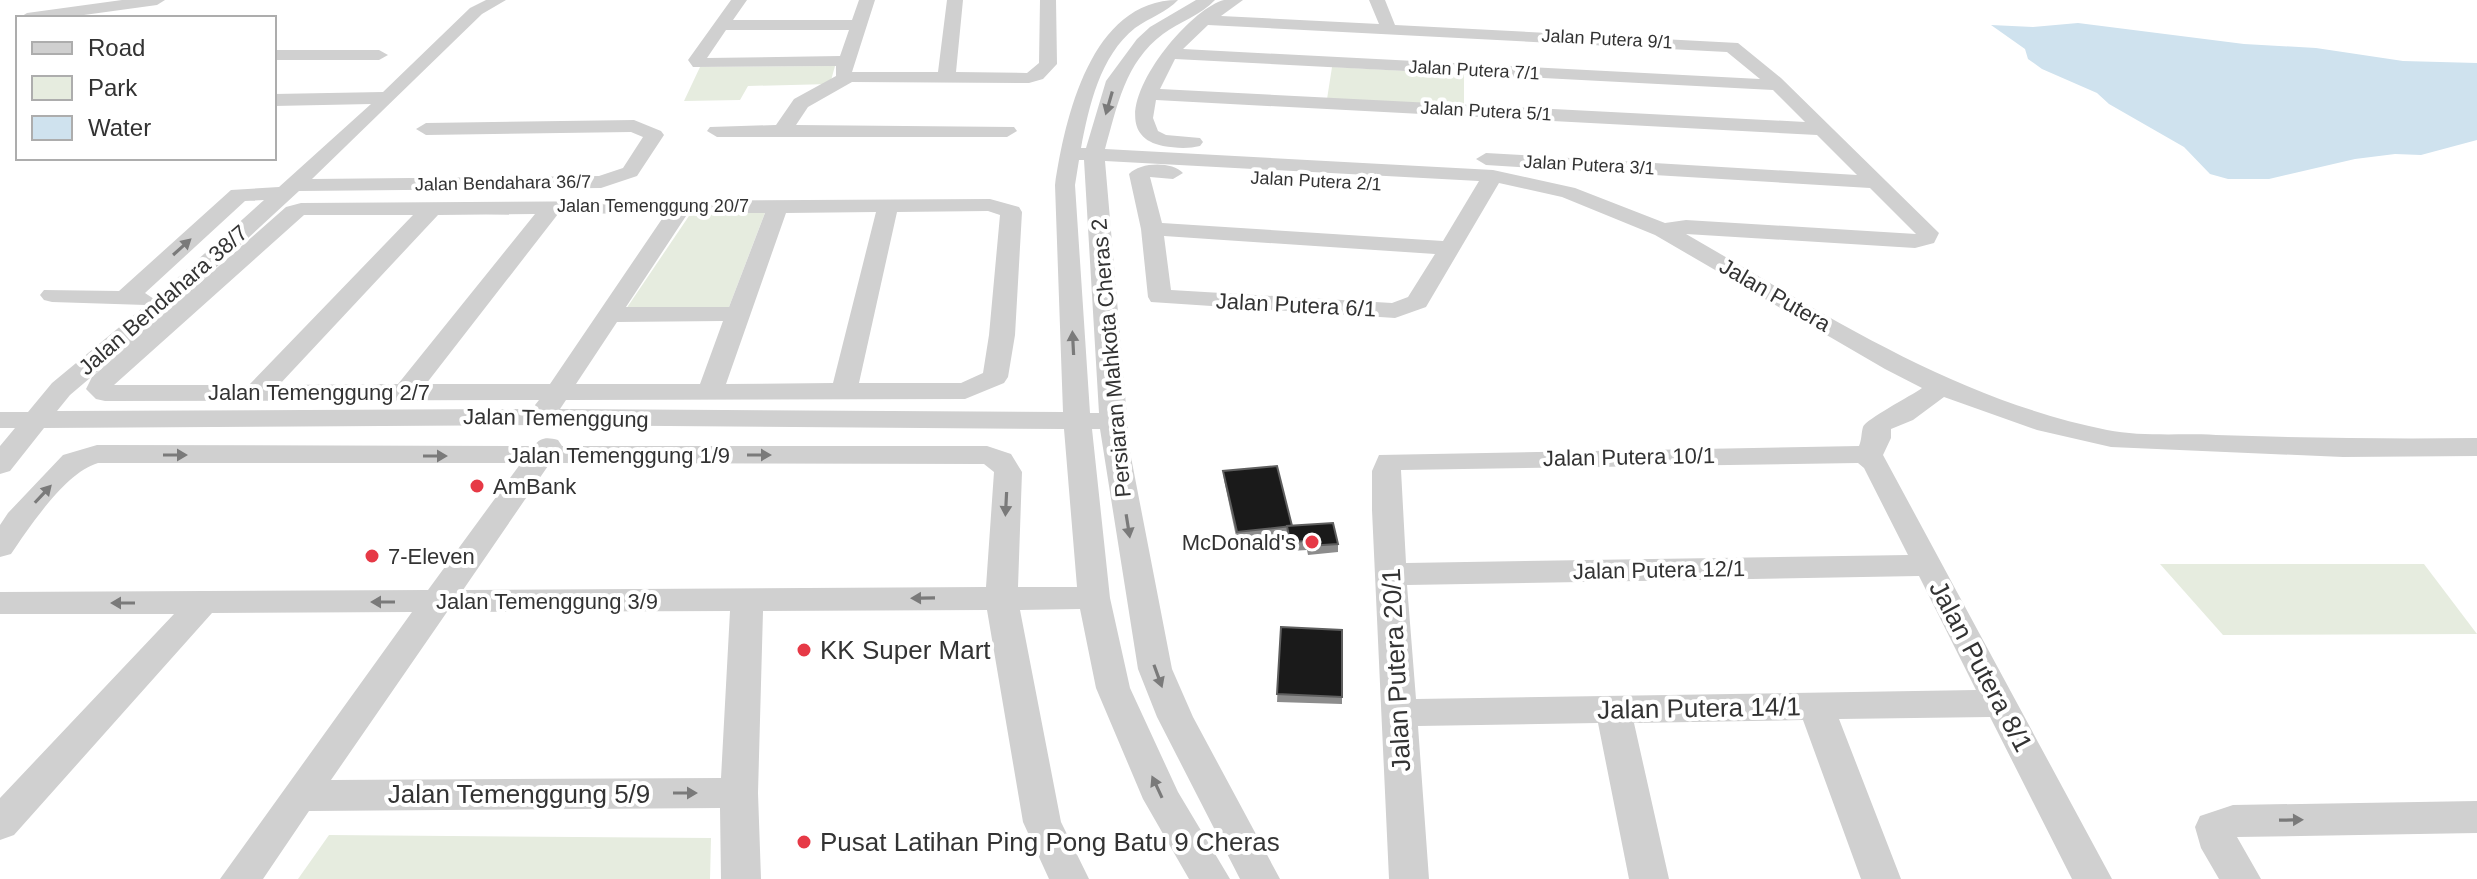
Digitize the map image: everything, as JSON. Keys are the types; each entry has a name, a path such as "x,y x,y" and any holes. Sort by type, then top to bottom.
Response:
{"street":[{"path":"30,16 68,6 157,0"},
{"path":"125,298 239,195 290,197 476,11 498,0"},
{"path":"739,0 697,60 704,63 847,69 946,78 1029,78 1037,75 1048,64 1048,0"},
{"path":"782,131 801,103 847,69 867,0"},
{"path":"946,78 955,0"},
{"name":"Persiaran Mahkota Cheras 2","path":"1207,0 1143,43 1115,81 1094,154 1113,421 1139,591 1155,669 1175,717 1260,879"},
{"name":"Jalan Putera 3/1","path":"1235,0 1185,36 1160,66 1142,117 1151,135 1160,139 1299,157 1877,182"},
{"path":"1377,0 1389,29"},
{"path":"1137,2 1164,3 1189,11"},
{"name":"Persiaran Mahkota Cheras 2","path":"1164,3 1128,26 1108,48 1093,73 1069,153 1065,185 1077,421 1094,598 1113,688 1162,799 1210,879"},
{"name":"Jalan Putera 9/1","path":"1207,20 1724,45 1738,50 1778,85 1928,233 1926,238 1915,241 1686,227 1663,230"},
{"path":"721,25 859,25"},
{"name":"Jalan Putera 7/1","path":"1170,54 1778,85"},
{"path":"276,55 379,55"},
{"name":"Jalan Putera 5/1","path":"1149,94 1823,129"},
{"path":"276,100 386,100"},
{"name":"Jalan Bendahara 36/7","path":"290,197 601,182 630,172 654,135 634,126 426,129"},
{"path":"717,131 1007,131"},
{"name":"Jalan Putera","path":"1069,153 1299,157 1568,192 1663,230 1894,364 1941,387 2047,424 2111,439 2343,448 2477,447"},
{"name":"Jalan Putera 2/1","path":"1148,171 1489,184"},
{"name":"Jalan Putera 6/1","path":"1148,171 1139,174 1152,229 1158,295 1403,310 1417,302 1489,184"},
{"name":"Jalan Temenggung 20/7","path":"290,197 310,208 990,205 1011,212 995,377 965,391"},
{"name":"Jalan Bendahara 38/7","path":"0,465 61,389 290,197"},
{"name":"Jalan Temenggung 2/7","path":"290,197 101,383 99,389 105,393 406,392 556,408 710,392 965,391"},
{"path":"406,392 553,206"},
{"path":"240,879 541,456 556,408 609,315 682,206"},
{"path":"710,392 778,206"},
{"path":"844,392 888,206"},
{"path":"257,392 433,207"},
{"path":"1152,229 1451,248"},
{"path":"52,295 167,300"},
{"path":"609,315 738,314"},
{"path":"1872,447 1891,432 1903,414 1941,387"},
{"name":"Jalan Temenggung","path":"0,420 556,408 1113,421"},
{"name":"Jalan Putera 10/1","path":"1389,461 1855,454 1872,447"},
{"name":"Jalan Putera 8/1","path":"1872,447 1876,463 2092,879"},
{"name":"Jalan Temenggung 1/9","path":"0,547 19,520 73,461 97,454 987,455 1001,460 1008,472 1001,597"},
{"name":"Jalan Putera 20/1","path":"1389,461 1386,483 1390,574 1409,879"},
{"name":"Jalan Putera 12/1","path":"1390,574 1929,565"},
{"path":"1001,597 1042,822 1069,879"},
{"name":"Jalan Temenggung 3/9","path":"0,603 1094,598"},
{"path":"741,879 739,793 747,601"},
{"path":"0,824 203,603"},
{"name":"Jalan Putera 14/1","path":"1397,713 2001,703"},
{"path":"1816,706 1881,879"},
{"path":"1613,709 1649,879"},
{"name":"Jalan Temenggung 5/9","path":"299,796 739,793"},
{"path":"2241,879 2221,848 2214,827 2233,821 2477,817"}],"green space":[{"path":"835,66 830,84 748,86 740,100 684,101 700,67"},
{"path":"1332,67 1464,74 1464,107 1327,99"},
{"path":"693,210 766,210 729,307 626,309"},
{"path":"2160,564 2424,564 2477,634 2223,635"},
{"path":"329,835 711,838 710,879 298,879"}],"water":[{"path":"2078,23 2244,44 2316,48 2403,61 2477,63 2477,140 2421,155 2395,154 2355,159 2269,179 2228,179 2210,174 2184,147 2109,104 2097,93 2042,69 2028,59 2025,49 1991,25 2033,27"}],"building":[{"path":"1277,466 1292,526 1237,532 1223,471"},
{"path":"1333,523 1338,544 1308,546 1307,541 1290,542 1287,526"},
{"path":"1281,627 1342,630 1342,697 1277,694"}],"place":[{"name":"AmBank","path":"477,486"},
{"name":"McDonald's","path":"1312,542"},
{"name":"7-Eleven","path":"372,556"},
{"name":"KK Super Mart","path":"804,650"},
{"name":"Pusat Latihan Ping Pong Batu 9 Cheras","path":"804,842"}]}
